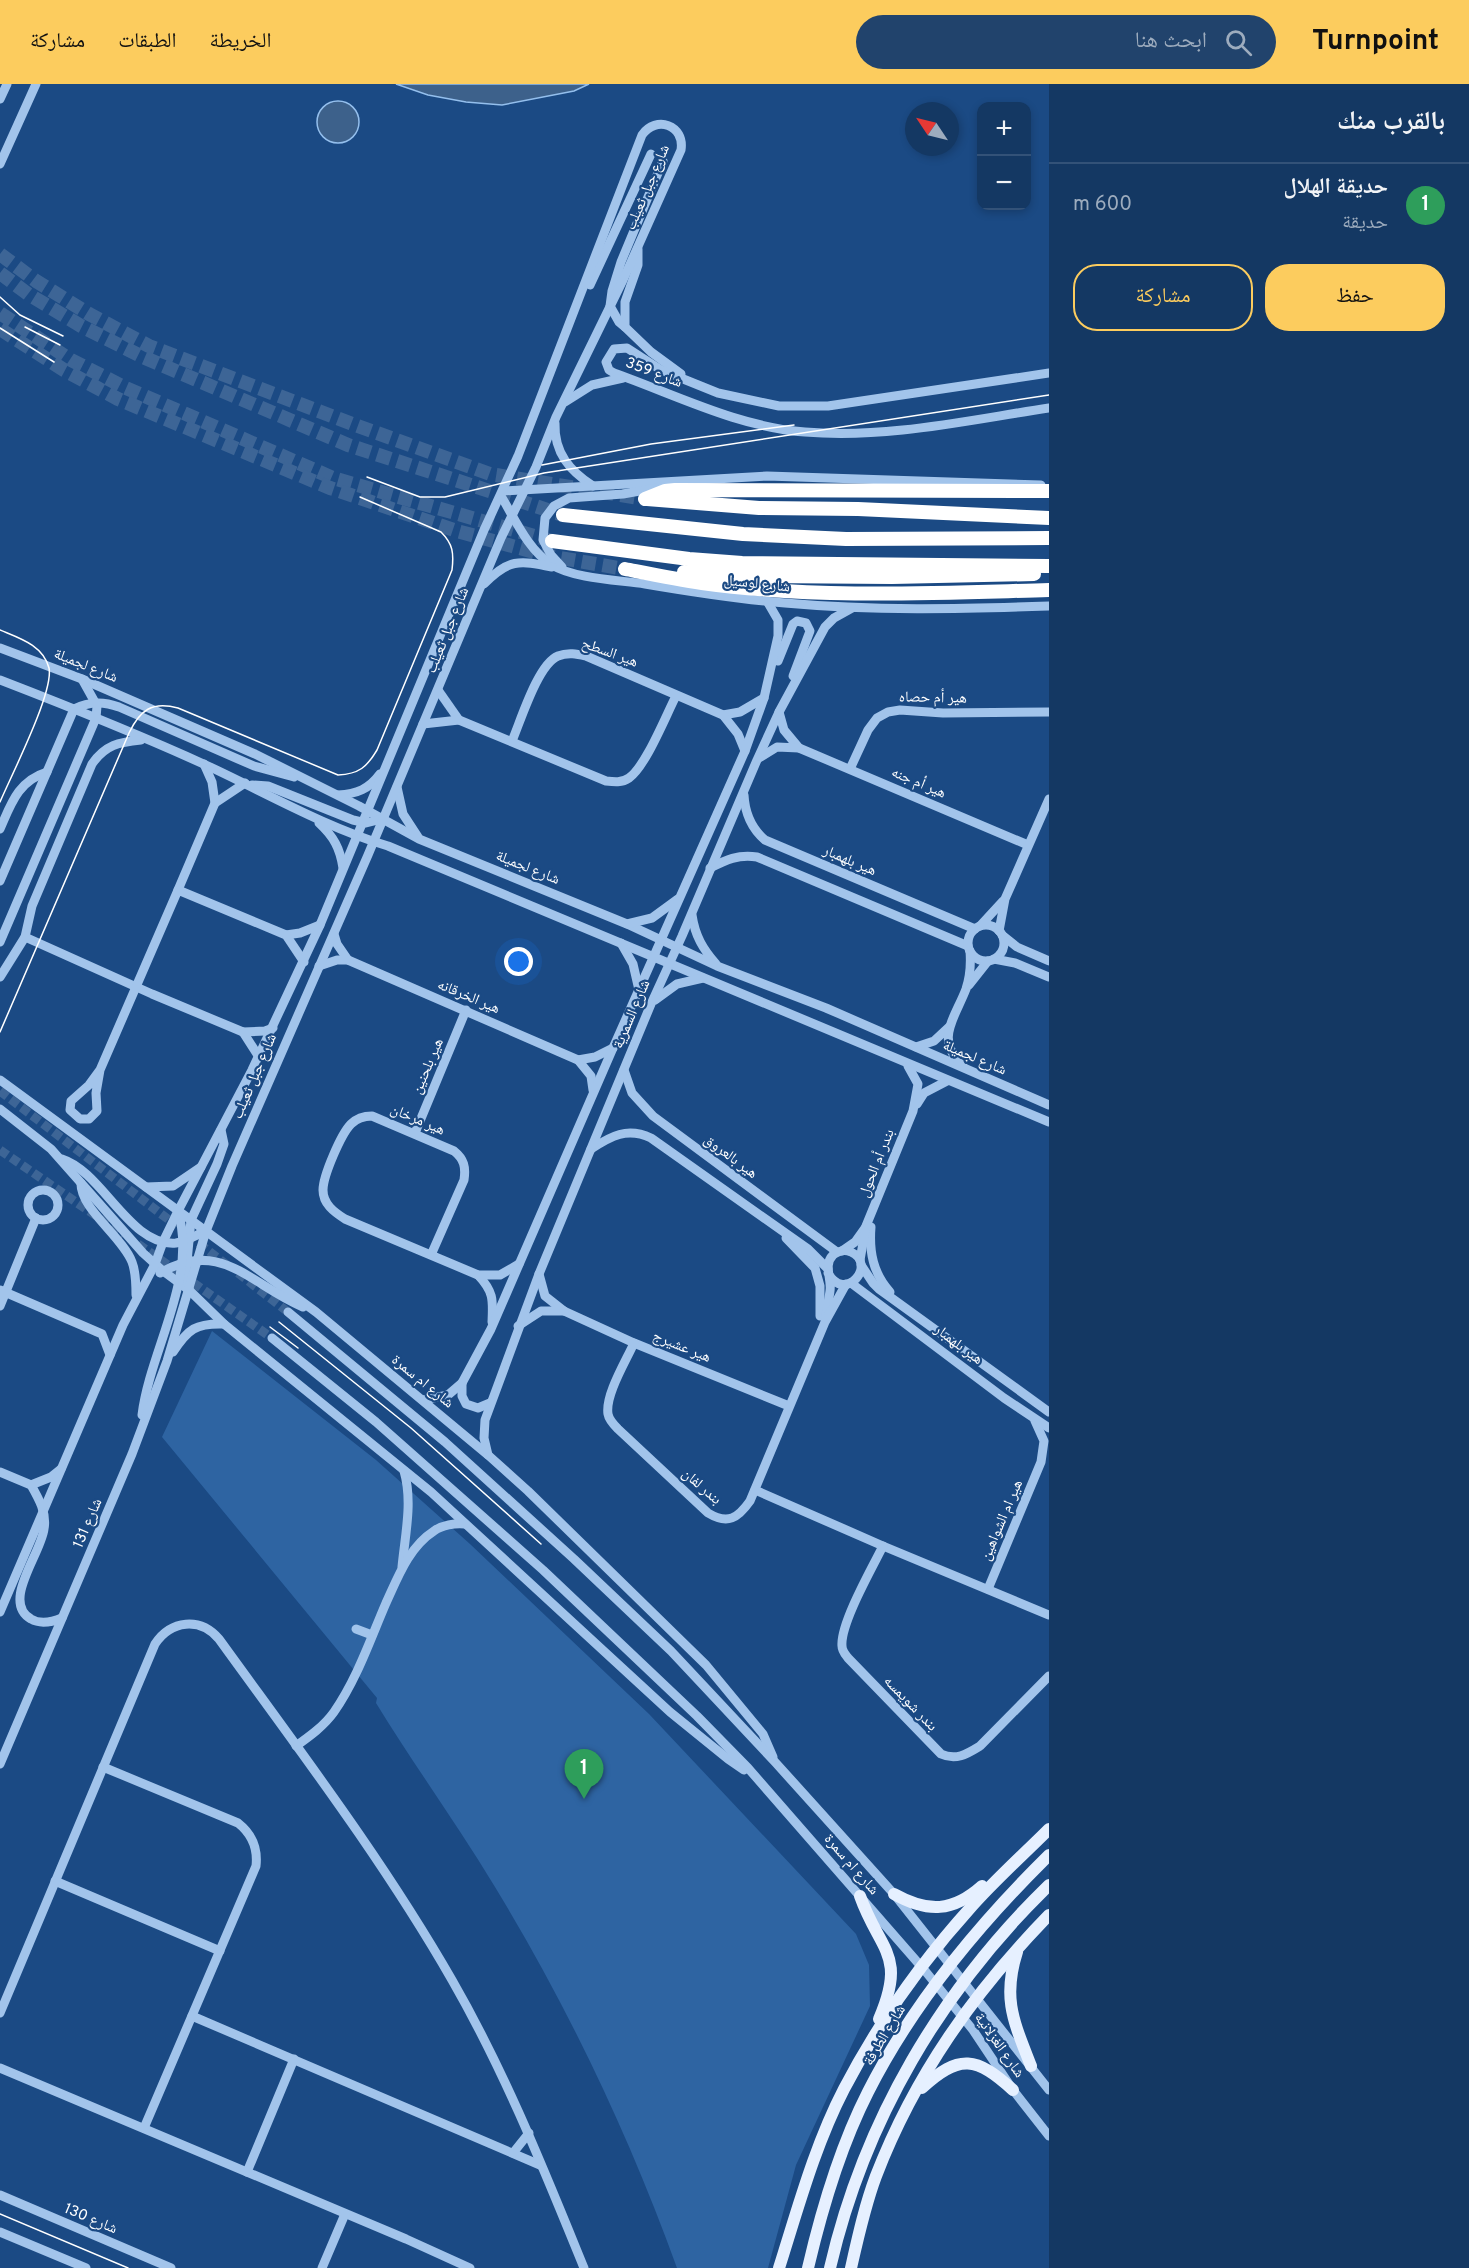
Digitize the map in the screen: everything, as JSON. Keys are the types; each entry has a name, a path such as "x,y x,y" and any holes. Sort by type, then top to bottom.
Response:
{"highway":[{"path":"1049,490 675,490 665,491 645,499 759,508 868,509 1049,518"},
{"path":"563,515 754,535 846,539 1049,538"},
{"name":"شارع لوسيل","path":"552,542 689,559 742,563 1049,566"},
{"path":"1049,573 903,577 774,577 625,569 702,583 776,590 874,594 1049,590"}],"main road":[{"path":"779,2268 826,2130 844,2090 873,2040 970,1908 1049,1829"},
{"name":"شارع الطرفة","path":"808,2268 818,2223 832,2182 853,2125 882,2066 941,1975 981,1927 1049,1855"},
{"path":"894,1894 928,1908 949,1906 964,1900 991,1878 1008,1869"},
{"path":"830,2268 852,2187 903,2074 939,2016 969,1974 1005,1930 1049,1885"},
{"path":"861,1896 868,1916 885,1945 891,1968 891,1989 873,2040"},
{"path":"851,2268 876,2178 900,2122 959,2014 974,1994 1049,1916"},
{"path":"1019,1947 1009,1988 1010,2007 1031,2066"},
{"path":"913,2097 944,2069 964,2063 986,2068 1013,2090"},
{"path":"787,2268 789,2237"}],"street":[{"path":"0,97 6,84"},
{"path":"0,164 35,84"},
{"name":"شارع جبل ثعيلب","path":"155,1264 178,1211 273,1028 320,925 484,531 502,494 642,135 652,125 666,124 675,128 680,136 681,150 638,247 561,406 480,588 374,842 236,1156 206,1231 190,1291"},
{"path":"554,364 651,154"},
{"path":"663,161 616,277 610,306 619,322 651,352 692,383"},
{"path":"625,327 625,302 638,265 638,247"},
{"name":"شارع 359","path":"1049,373 828,406 803,407 779,406 717,393 661,370 627,348 618,347 610,352 607,358 607,366 614,373 742,420 805,432 860,433 906,429 1049,408"},
{"path":"561,406 592,385 609,379 628,377"},
{"path":"556,417 557,444 564,460 576,474 593,486"},
{"path":"502,494 525,490 767,476 995,482 1049,486"},
{"path":"566,570 551,555 543,540 545,519 554,506 561,501 568,498 623,494 696,479"},
{"name":"شارع لوسيل","path":"502,494 523,534 553,566 566,570 707,594 852,608 955,609 1049,606"},
{"path":"480,588 497,571 517,562 566,570"},
{"name":"شارع السمرية","path":"462,1383 491,1329 745,751 764,698 779,630 775,611 767,601"},
{"name":"شارع السمرية","path":"488,1455 483,1427 489,1403 538,1274 651,1004 780,712 825,627 834,618 852,608"},
{"path":"745,751 738,734 723,715 740,712 764,698 790,628 797,621 806,623 809,627 809,636 780,712 784,730 799,748"},
{"name":"شارع لجميلة","path":"0,648 82,679 255,754 368,810 380,824 395,827 419,839 627,924 717,966 826,1008 1049,1105"},
{"name":"هير السطح","path":"512,741 540,674 547,664 556,656 576,653 723,715"},
{"path":"0,942 96,718 95,703 82,679"},
{"path":"0,680 204,764 313,818 621,942 906,1064 1049,1122"},
{"path":"438,690 459,720"},
{"path":"423,723 459,720 606,781 626,780 644,761 676,696"},
{"path":"0,881 74,709 86,703 119,707 254,766 302,779"},
{"name":"هير أم حصاه","path":"850,769 868,729 877,718 888,712 900,710 943,713 1049,712"},
{"path":"0,977 25,937 32,906 92,764 109,746 123,741 144,739"},
{"name":"هير أم جنه","path":"757,760 777,747 799,748 1028,845"},
{"path":"338,795 355,793 368,787 388,762"},
{"path":"100,1070 96,1093 97,1112 89,1119 80,1119 70,1110 71,1101 89,1085 100,1070 215,802 212,782 204,764"},
{"path":"0,829 20,788 47,772"},
{"path":"215,802 247,784 256,784 268,786 363,823 380,824"},
{"path":"397,786 403,814 419,839"},
{"name":"هير بلهمبار","path":"744,791 748,818 765,840 977,928"},
{"path":"966,1070 951,1054 948,1039 949,1027 967,986 1003,949 1000,933 1005,899 1049,800"},
{"path":"313,818 336,841 341,854 343,870"},
{"path":"357,836 380,824"},
{"path":"711,868 729,858 757,857 969,949 978,959 1015,963 1049,977"},
{"path":"178,890 286,935 300,933 320,925"},
{"path":"627,924 652,918 682,895"},
{"path":"967,986 969,937 1005,899"},
{"path":"692,914 700,944 717,966"},
{"path":"977,928 990,926 1017,947 1049,961"},
{"path":"334,934 337,944 348,960"},
{"path":"286,935 304,962"},
{"path":"25,937 243,1032 265,1031 273,1028"},
{"path":"621,942 633,964 640,991"},
{"path":"319,966 337,960 348,960"},
{"name":"هير الخرقانه","path":"348,960 578,1060"},
{"path":"651,1004 677,984 703,978"},
{"name":"هير بلحنين","path":"415,1133 466,1010"},
{"path":"916,1047 934,1041 949,1027"},
{"path":"243,1032 259,1056"},
{"path":"593,1093 591,1076 578,1060 595,1057 613,1048"},
{"name":"بندر أم الحول","path":"906,1064 918,1084 913,1111"},
{"name":"هير بالعروق","path":"624,1070 632,1093 653,1116 839,1252"},
{"name":"شارع ام سمرة","path":"0,1080 316,1312 488,1455 528,1491 706,1665 763,1734 775,1761"},
{"name":"بندر أم الحول","path":"839,1252 855,1242 866,1226 913,1111 924,1093 947,1081"},
{"name":"شارع ام سمرة","path":"0,1109 60,1158 163,1272 190,1291 224,1324 431,1492 670,1712 728,1759 756,1777"},
{"name":"هير مرخان","path":"430,1255 464,1180 466,1170 464,1161 454,1151 372,1116 364,1116 356,1120 344,1132 326,1178 323,1190 329,1207 334,1213 430,1255 478,1275"},
{"path":"140,1431 149,1380 184,1263 185,1240 191,1220 224,1144 220,1130"},
{"name":"هير بالعروق","path":"591,1149 616,1134 642,1134 651,1138 808,1249 828,1271"},
{"path":"60,1158 79,1167 132,1223 163,1242 185,1240 206,1231"},
{"path":"145,1187 173,1186 203,1165"},
{"path":"81,1183 86,1201 122,1242 130,1258 135,1277 135,1298"},
{"name":"هير بلهمبار","path":"876,1204 870,1239 874,1268 882,1283 911,1312"},
{"path":"178,1211 185,1240"},
{"path":"0,1306 3,1292 36,1218"},
{"name":"بندر أم الحول","path":"860,1262 866,1226"},
{"name":"هير بالعروق","path":"782,1230 787,1240 815,1268 818,1277 821,1295 818,1341"},
{"path":"839,1252 852,1252 860,1262 859,1275 849,1283 836,1282 828,1271 828,1262 839,1252"},
{"path":"141,1288 150,1279 184,1263 216,1260 230,1266 283,1299 316,1312"},
{"name":"هير بلهمبار","path":"860,1262 873,1284 1049,1412"},
{"path":"184,1263 190,1291"},
{"path":"0,1612 135,1298 155,1264"},
{"path":"478,1275 500,1275 519,1264"},
{"name":"بندر لفان","path":"634,1343 611,1395 608,1411 612,1423 708,1513 721,1520 731,1519 742,1512 755,1490 818,1341 825,1322 831,1288 828,1271"},
{"name":"هير عشيرج","path":"538,1274 545,1296 564,1311 634,1343 789,1406"},
{"path":"478,1275 492,1294 491,1329"},
{"name":"هير بلهمبار","path":"849,1283 1049,1428"},
{"name":"بندر لفان","path":"825,1322 849,1283"},
{"name":"شارع 131","path":"0,1764 118,1487 167,1361 190,1291"},
{"path":"3,1292 102,1334 110,1355"},
{"path":"518,1327 541,1311 564,1311"},
{"name":"شارع ام سمرة","path":"288,1312 445,1442 671,1651 775,1761 894,1894 940,1950"},
{"path":"167,1361 181,1340 194,1327 224,1324"},
{"path":"102,1334 123,1325"},
{"name":"شارع ام سمرة","path":"272,1338 376,1422 543,1570 697,1716 756,1777 924,1970"},
{"path":"423,1400 448,1395 462,1383"},
{"path":"462,1383 462,1396 466,1404 478,1408 489,1403"},
{"name":"هير ام الشواهين","path":"988,1589 1041,1462 1044,1442 1035,1420"},
{"name":"هير ام الشواهين","path":"1041,1462 1049,1454"},
{"path":"31,1485 51,1477 61,1469"},
{"path":"0,1472 31,1485 44,1513 43,1535 18,1601 24,1614 35,1621 47,1622 62,1618"},
{"path":"401,1569 408,1507 408,1484 404,1472"},
{"path":"755,1490 1049,1615"},
{"path":"296,1746 328,1721 335,1711 354,1677 401,1569 415,1549 435,1529 454,1524 465,1524"},
{"name":"بندر شويمسه","path":"883,1546 848,1620 843,1634 842,1649 848,1658 941,1754 955,1758 970,1753 980,1746 1049,1676"},
{"path":"0,2013 155,1644 168,1630 187,1624 205,1628 214,1634 383,1867 430,1943 474,2020 529,2133 540,2165 584,2268"},
{"path":"356,1629 372,1635"},
{"path":"103,1767 232,1820 243,1827 252,1838 256,1851 256,1866 144,2128"},
{"path":"54,1881 220,1951"},
{"name":"شارع الغزلانية","path":"940,1950 1049,2090"},
{"name":"شارع الغزلانية","path":"924,1970 973,2030 1013,2090 1049,2136"},
{"path":"192,2016 540,2165"},
{"path":"247,2172 294,2059"},
{"path":"0,2068 470,2268"},
{"path":"513,2153 529,2133"},
{"name":"شارع 130","path":"0,2195 171,2268"},
{"path":"322,2268 345,2214"},
{"path":"0,2232 86,2268"}],"shaded area":[{"path":"396,84 589,84 574,91 502,105 466,102 428,95"},
{"path":"338,101 353,107 359,122 353,137 338,143 323,137 317,122 323,107"},
{"path":"212,1331 376,1460 470,1544 649,1714 856,1934 869,1965 870,2006 796,2165 768,2268 677,2268 639,2169 572,2025 522,1932 481,1864 376,1703 377,1698 162,1437"}],"tunnel":[{"path":"0,254 36,281 89,314 149,346 355,425 490,474 645,499"},
{"path":"0,273 28,294 81,326 143,357 348,445 563,515"},
{"path":"0,313 71,360 126,388 333,478 552,541"},
{"path":"0,329 64,370 118,399 330,488 457,531 549,556 625,569"},
{"path":"0,1091 177,1226"},
{"path":"0,1150 124,1235"},
{"path":"188,1235 227,1265"},
{"path":"138,1244 272,1338"},
{"path":"238,1273 288,1312"}],"tram line":[{"path":"0,297 20,315 63,336"},
{"path":"25,327 60,345"},
{"path":"0,328 54,362"},
{"path":"367,477 420,497 445,497 544,473 1049,395"},
{"path":"542,465 651,444 794,425"},
{"path":"0,1032 129,733 142,713 161,706 178,708 338,775 357,771 373,756 452,570 453,554 448,541 441,532 360,497"},
{"path":"0,630 36,648 46,660 49,668 49,680 39,714 0,802"},
{"path":"279,1322 411,1428 541,1544"},
{"path":"270,1327 298,1348"},
{"path":"0,2214 128,2268"}],"place":[{"name":"حديقة الهلال","path":"584,1799"}]}
